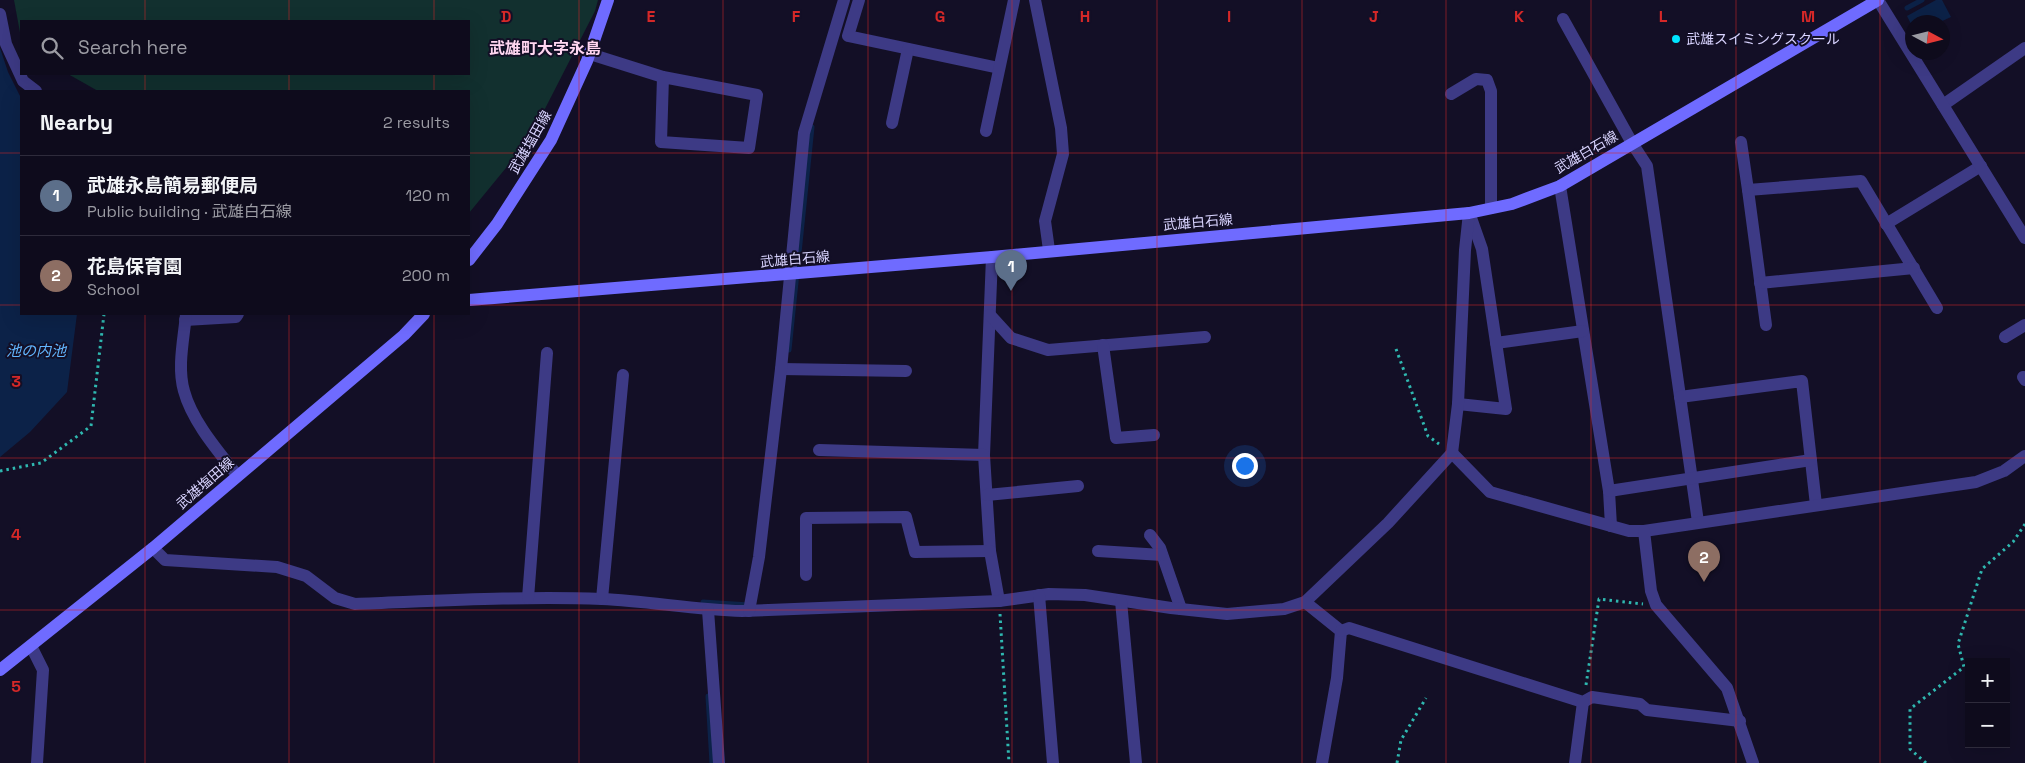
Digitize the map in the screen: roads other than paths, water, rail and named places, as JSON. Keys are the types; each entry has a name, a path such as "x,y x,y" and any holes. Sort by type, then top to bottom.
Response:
{"main road":[{"name":"武雄塩田線","path":"470,259 497,224 552,140 590,54 608,0"},
{"name":"武雄白石線","path":"470,300 992,257 1049,250 1469,213 1512,204 1560,186 1878,0"},
{"name":"武雄塩田線","path":"0,670 153,548 404,335 423,315"}],"street":[{"path":"749,611 759,557 792,274 804,133 844,0"},
{"path":"859,0 848,36 999,68"},
{"path":"986,131 1014,0"},
{"path":"1035,0 1061,128 1063,154 1045,221 1049,250"},
{"path":"1878,0 2025,238"},
{"path":"0,14 6,44 20,73"},
{"path":"1563,19 1632,143 1647,166 1698,522"},
{"path":"1943,105 2025,48"},
{"path":"892,123 908,49"},
{"path":"590,54 663,77 757,95 750,148 661,142 663,77"},
{"path":"21,75 24,81 35,90"},
{"path":"1451,94 1476,79 1487,80 1491,91 1491,208"},
{"path":"1741,142 1766,325"},
{"path":"1886,224 1981,166"},
{"path":"1748,190 1860,181 1937,308"},
{"path":"1560,186 1609,491 1611,526"},
{"path":"1458,404 1506,409 1482,249 1469,213"},
{"path":"153,548 164,560 278,567 306,576 335,598 355,604 528,598 602,599 654,602 708,610 749,611 999,600 1039,595 1085,595 1227,614 1284,608 1305,602 1388,523 1452,453 1458,404 1465,250 1469,213"},
{"path":"992,257 984,455 990,551 999,600"},
{"path":"1760,283 1914,268"},
{"path":"237,315 236,317 185,317 181,359 183,390 194,413 213,445 237,475"},
{"path":"990,315 1012,338 1048,350 1205,337"},
{"path":"2005,337 2025,324"},
{"path":"1496,343 1583,331"},
{"path":"1103,345 1116,438 1154,435"},
{"path":"528,598 547,353"},
{"path":"781,369 906,371"},
{"path":"602,599 623,375"},
{"path":"1680,397 1802,381 1816,505"},
{"path":"819,450 984,455"},
{"path":"1452,453 1490,492 1629,531 1644,531 1976,482 2004,471 2025,456"},
{"path":"1609,491 1811,460"},
{"path":"987,495 1078,486"},
{"path":"806,576 806,518 906,518 915,552 990,551"},
{"path":"1644,531 1652,591 1656,605 1727,688 1753,763"},
{"path":"1150,535 1160,548 1182,609"},
{"path":"1098,552 1162,555"},
{"path":"1039,595 1053,763"},
{"path":"1121,601 1136,763"},
{"path":"1305,602 1341,631"},
{"path":"708,610 719,763"},
{"path":"1341,631 1349,628 1583,702 1592,697 1640,704 1646,710 1740,722"},
{"path":"1322,763 1337,678 1341,631"},
{"path":"31,646 43,670 37,763"},
{"path":"1575,763 1583,702"}],"water":[{"path":"1936,0 1942,0 1950,15 1909,15"},
{"name":"池の内池","path":"0,48 8,72 20,96 20,315 77,315 67,392 30,432 0,457"}],"waterway":[{"path":"1907,8 1922,0"},
{"path":"789,350 812,127"},
{"path":"703,608 703,602 749,605"},
{"path":"708,696 712,763"}],"place":[{"name":"武雄スイミングスクール","path":"1676,39"},
{"name":"武雄永島簡易郵便局","path":"1011,291"},
{"name":"花島保育園","path":"1704,582"}],"district":[{"name":"武雄町大字永島","path":"545,48"}]}
